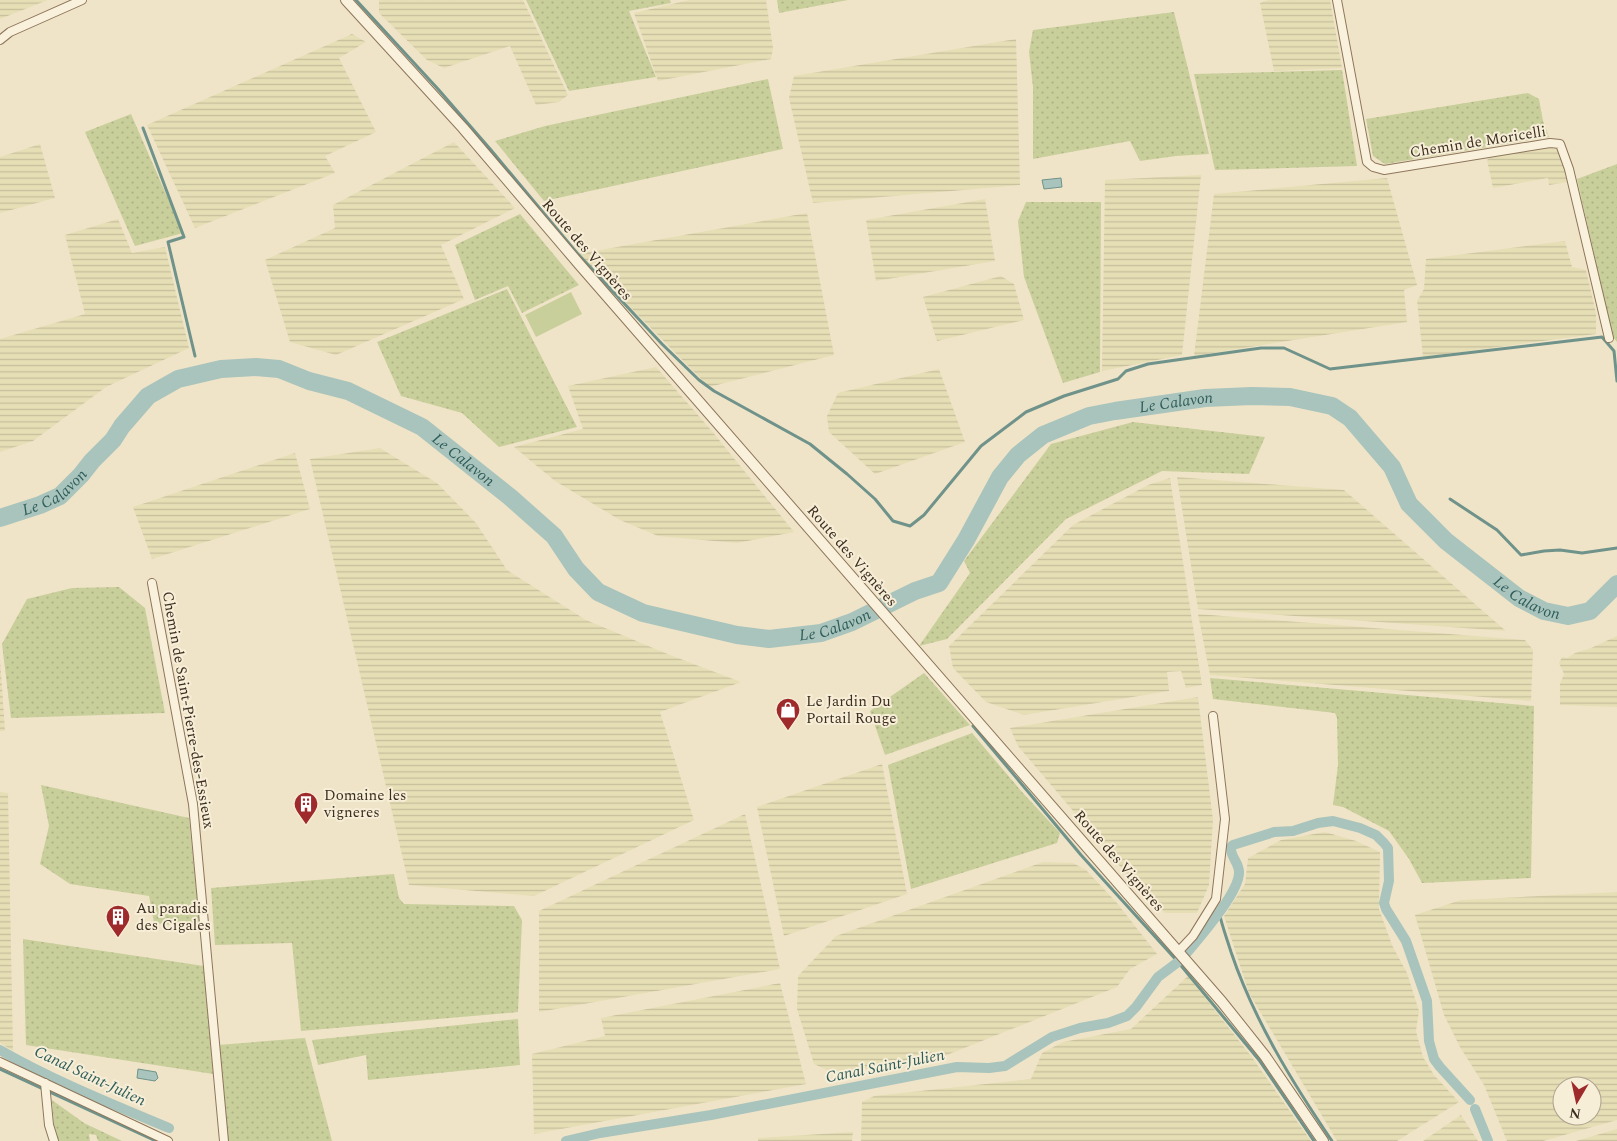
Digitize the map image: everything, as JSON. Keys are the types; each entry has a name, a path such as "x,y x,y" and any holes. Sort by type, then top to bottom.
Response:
{"street":[{"path":"0,40 10,32 82,0"},
{"name":"Route des Vignères","path":"346,0 463,128 579,264 1222,1002 1265,1056 1323,1141"},
{"name":"Chemin de Moricelli","path":"1337,0 1367,162 1373,167 1384,170 1550,143 1560,144 1569,169 1609,338"},
{"name":"Chemin de Saint-Pierre-des-Essieux","path":"152,583 193,804 224,1141"},
{"path":"1182,956 1216,899 1224,819 1213,716"},
{"path":"0,1062 168,1141"},
{"path":"45,1083 54,1141"}],"shaded area":[{"path":"0,0 48,0 0,19"},
{"path":"379,0 523,0 568,95 559,102 536,105 510,46 444,68 427,60 379,13"},
{"path":"689,0 766,0 773,48 771,59 658,81 634,13"},
{"path":"1268,0 1330,0 1342,68 1274,71 1260,3"},
{"path":"352,34 366,42 339,58 376,132 325,156 335,173 195,228 147,125"},
{"path":"1016,39 1020,185 813,203 789,98 794,76"},
{"path":"454,142 515,208 441,245 464,299 336,355 290,342 265,260 335,228 333,205"},
{"path":"40,144 55,198 0,213 0,157"},
{"path":"1547,147 1557,149 1561,155 1566,166 1568,182 1549,185 1548,178 1493,188 1487,160 1491,156"},
{"path":"1201,175 1182,355 1102,371 1105,180"},
{"path":"1387,178 1417,285 1404,290 1407,322 1194,356 1214,194"},
{"path":"985,199 995,261 876,281 866,220"},
{"path":"807,213 834,355 709,387 578,254"},
{"path":"118,219 132,253 165,247 189,348 106,387 33,441 0,452 0,339 85,314 65,235"},
{"path":"1565,241 1572,267 1586,270 1596,313 1596,334 1423,357 1417,301 1424,289 1426,259"},
{"path":"1001,276 1014,284 1024,320 937,341 923,297"},
{"path":"656,367 711,430 794,532 737,543 658,536 620,520 555,481 514,447 583,429 568,386"},
{"path":"939,369 965,442 875,474 829,432 827,416 838,393"},
{"path":"380,448 437,483 476,523 507,570 586,620 741,682 660,712 694,820 534,896 409,885 310,459"},
{"path":"295,453 310,509 152,559 133,507"},
{"path":"1177,477 1344,490 1506,631 1198,609"},
{"path":"1170,478 1202,685 1186,688 1181,671 1167,672 1169,691 1024,715 986,702 953,668 949,646 1073,525 1148,485"},
{"path":"1198,614 1525,640 1533,650 1531,701 1210,675"},
{"path":"1617,636 1617,707 1560,705 1560,684 1564,674 1559,663 1562,657 1567,658"},
{"path":"0,658 5,731 0,731"},
{"path":"1198,697 1213,820 1209,885 1197,913 1165,913 1135,884 1018,746 1010,728"},
{"path":"882,764 907,894 784,936 757,807"},
{"path":"0,792 8,793 13,1051 0,1043"},
{"path":"745,814 780,969 539,1012 539,911"},
{"path":"1325,832 1356,841 1380,852 1379,909 1392,945 1407,973 1419,1011 1416,1031 1423,1057 1434,1075 1459,1102 1397,1141 1337,1141 1249,993 1224,916 1245,884 1248,858 1281,840"},
{"path":"1043,862 1073,863 1086,870 1117,903 1157,954 1130,969 1117,987 937,1059 872,1069 829,1071 814,1064 797,1009 798,976 836,936"},
{"path":"1617,892 1617,1120 1602,1124 1602,1076 1552,1076 1552,1126 1596,1126 1543,1141 1507,1141 1484,1085 1460,1047 1444,1015 1415,915 1461,900"},
{"path":"1188,976 1251,1056 1311,1141 861,1141 862,1102 874,1096 1031,1079 1042,1053 1063,1042 1131,1029"},
{"path":"780,983 806,1084 534,1134 532,1054 605,1036 601,1018"},
{"path":"1461,1115 1478,1141 1423,1141"},
{"path":"1617,1129 1617,1141 1576,1141"},
{"path":"853,1132 852,1141 758,1141 758,1138"}],"green space":[{"path":"526,0 670,0 671,3 629,11 656,77 569,91"},
{"path":"777,0 848,0 779,13"},
{"path":"1174,12 1209,154 1140,161 1130,141 1033,159 1033,87 1029,52 1033,30"},
{"path":"1342,70 1357,166 1215,170 1194,74"},
{"path":"768,79 783,149 544,201 495,141 545,126"},
{"path":"1528,93 1539,99 1543,121 1549,137 1385,164 1373,156 1366,119"},
{"path":"131,114 183,233 135,246 85,132"},
{"path":"1617,164 1617,342 1613,337 1577,179"},
{"path":"1026,202 1101,202 1100,372 1063,383 1024,277 1018,221"},
{"path":"520,214 579,285 522,313 508,286 475,300 455,245"},
{"path":"507,289 577,427 499,447 462,413 401,396 377,342"},
{"path":"571,292 582,314 536,337 525,315"},
{"path":"1133,422 1265,437 1249,474 1162,471 1066,519 947,639 919,646 970,573 964,561 1051,444"},
{"path":"119,587 145,608 165,713 11,718 2,644 27,599 72,588"},
{"path":"924,673 970,725 885,755 870,711"},
{"path":"1210,678 1534,706 1531,878 1422,883 1409,859 1389,831 1343,807 1333,805 1338,765 1337,718 1335,713 1213,699"},
{"path":"972,733 1060,833 1057,843 911,889 888,765"},
{"path":"41,785 189,818 200,928 154,923 149,896 70,884 40,864 49,826"},
{"path":"394,874 399,898 404,904 514,906 522,920 518,1012 301,1031 292,943 215,945 211,888"},
{"path":"23,939 204,966 213,1074 26,1045"},
{"path":"518,1019 520,1065 368,1080 366,1055 318,1065 312,1040"},
{"path":"305,1038 332,1141 227,1141 218,1045"},
{"path":"52,1100 84,1123 122,1141 98,1141 96,1135 89,1134 90,1141 59,1141 54,1125"}],"water":[{"path":"1061,178 1062,187 1044,189 1042,180"},
{"path":"138,1069 156,1072 158,1078 155,1081 137,1078"}],"waterway":[{"path":"356,0 438,89 577,253 662,344 699,380 714,391 810,444 875,499 893,521 910,526 924,515 981,446 1026,412 1064,396 1118,379 1126,371 1148,364 1261,348 1284,348 1330,369 1602,337 1614,351 1617,381"},
{"path":"143,128 184,237 168,242 195,356"},
{"name":"Le Calavon","path":"0,518 40,505 60,496 113,440 122,426 148,396 178,379 221,369 256,367 279,369 309,381 348,391 422,427 510,497 554,536 576,569 598,592 643,613 737,635 769,639 821,633 852,622 915,591 939,583 966,540 1000,477 1018,455 1043,435 1089,416 1115,411 1205,398 1290,397 1332,406 1350,418 1392,467 1409,504 1446,541 1519,598 1544,611 1568,616 1590,611 1617,584"},
{"path":"1450,499 1497,530 1521,555 1560,550 1582,553 1617,548"},
{"path":"973,726 1081,855 1178,962 1259,1060 1314,1141"},
{"name":"Canal Saint-Julien","path":"1186,954 1226,903 1238,881 1239,868 1231,851 1233,845 1274,832 1293,831 1318,823 1333,821 1360,828 1376,835 1388,848 1389,881 1384,903 1406,941 1427,1001 1429,1041 1434,1059 1470,1100"},
{"path":"1219,912 1231,952 1251,1002 1275,1050 1332,1141"},
{"name":"Canal Saint-Julien","path":"566,1141 600,1133 711,1115 957,1067 989,1068 1005,1066 1052,1037 1080,1028 1108,1023 1127,1016 1158,977 1178,962"},
{"name":"Canal Saint-Julien","path":"0,1050 62,1082 169,1128"},
{"path":"0,1069 156,1141"},
{"name":"Canal Saint-Julien","path":"1475,1109 1488,1141"}],"place":[{"name":"Le Jardin Du Portail Rouge","path":"788,731"},
{"name":"Domaine les vigneres","path":"306,825"},
{"name":"Au paradis des Cigales","path":"118,938"}]}
